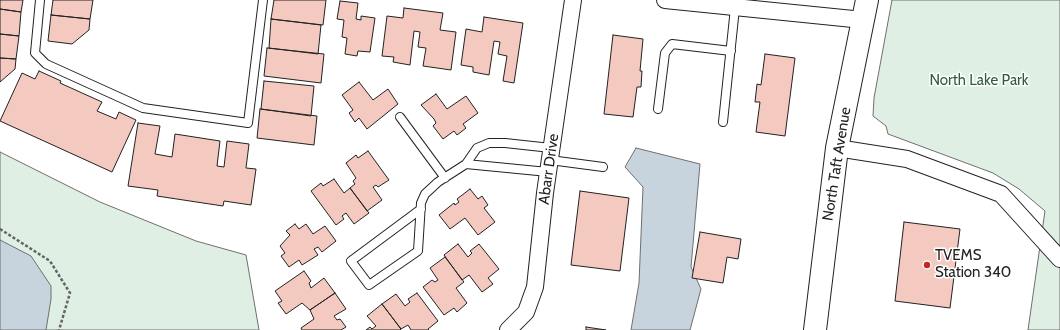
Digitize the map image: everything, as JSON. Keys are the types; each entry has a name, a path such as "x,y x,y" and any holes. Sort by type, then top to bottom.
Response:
{"main road":[{"name":"North Taft Avenue","path":"815,330 837,148 865,10"}],"street":[{"name":"Abarr Drive","path":"508,330 526,312 534,292 550,160 573,0"},
{"path":"665,0 735,8 865,10"},
{"path":"837,148 908,159 1001,194 1060,258"}],"lane":[{"path":"40,0 35,53 46,64 143,108 248,123 262,0"},
{"path":"723,122 735,8"},
{"path":"658,109 665,53 672,44 731,51"},
{"path":"400,117 445,178"},
{"path":"421,209 351,261 369,285 418,251 421,209 421,202 426,194 445,178 466,164 477,148 489,143 505,143 550,160"},
{"path":"466,164 550,160 603,167"}],"path":[{"path":"0,229 50,261 70,294 59,330"}],"green space":[{"name":"North Lake Park","path":"892,0 1060,0 1060,330 1028,330 1045,211 1019,189 993,173 888,134 886,126 873,116 874,98"},
{"path":"0,152 100,202 196,241 246,255 259,330 0,330"}],"shaded area":[{"path":"636,148 700,164 691,267 701,289 690,330 631,330 639,283 643,187 625,167"},
{"path":"0,240 31,256 51,286 51,299 46,330 0,330"}],"building":[{"path":"0,0 23,0 21,12 0,9"},
{"path":"53,0 93,0 90,19 51,15"},
{"path":"274,0 326,0 323,25 271,19"},
{"path":"340,1 358,3 356,19 361,20 361,16 375,18 370,52 358,51 357,56 345,54 347,38 342,37 344,20 337,19"},
{"path":"404,8 443,13 440,30 456,32 451,70 423,66 426,48 418,47 420,32 414,31 410,65 393,62 394,57 382,56 387,16 403,18"},
{"path":"0,9 21,12 19,36 0,34"},
{"path":"51,15 90,19 89,30 72,44 48,41"},
{"path":"484,17 523,23 514,83 503,81 507,56 498,54 500,42 494,41 489,75 473,72 473,67 461,65 466,29 482,32"},
{"path":"271,19 321,25 318,54 269,48"},
{"path":"0,34 19,36 16,59 0,58"},
{"path":"613,35 643,39 640,71 642,71 641,87 637,87 633,117 604,114"},
{"path":"267,48 324,54 321,83 264,76"},
{"path":"765,54 795,58 785,136 756,132 760,102 755,102 757,84 761,85"},
{"path":"0,58 16,59 15,69 0,82"},
{"path":"39,71 61,81 60,83 102,102 97,111 116,119 119,112 136,120 112,172 0,121 22,73 35,79"},
{"path":"264,81 314,86 311,116 261,109"},
{"path":"359,82 373,100 388,89 398,104 367,129 359,118 355,122 349,113 353,110 342,95"},
{"path":"436,94 447,109 466,96 478,113 463,124 466,128 457,135 454,131 443,139 433,126 436,123 434,119 421,105"},
{"path":"260,109 317,116 314,145 257,138"},
{"path":"138,123 160,126 155,154 172,157 175,134 220,141 217,166 224,167 227,141 249,144 246,168 256,169 251,205 224,201 223,206 157,196 158,190 128,186"},
{"path":"368,151 389,180 378,187 376,185 373,187 382,200 367,211 350,188 355,184 353,181 356,178 346,163 356,155 358,158"},
{"path":"334,179 344,193 350,188 369,213 354,224 346,213 342,216 344,219 336,225 311,191 321,183 323,186"},
{"path":"470,189 478,199 482,196 488,205 484,208 495,222 478,235 465,218 450,229 439,215 454,203 455,205 459,202 457,199"},
{"path":"580,191 629,198 620,271 571,265"},
{"name":"TVEMS Station 340","path":"904,222 960,229 950,308 895,301"},
{"path":"295,224 299,229 306,224 313,234 325,226 336,241 322,252 318,247 314,249 318,255 302,265 299,260 289,267 281,256 285,253 280,246 290,235 286,231"},
{"path":"700,232 741,239 738,259 727,257 723,283 692,278"},
{"path":"458,244 468,257 472,253 470,251 479,244 499,269 488,278 493,284 482,292 469,275 462,280 444,255"},
{"path":"445,257 464,282 456,288 467,303 457,312 454,308 444,315 423,287 432,280 435,282 438,280 430,268"},
{"path":"304,271 311,281 309,283 311,288 324,278 335,293 310,310 302,303 286,314 278,303 282,301 275,291"},
{"path":"335,293 346,309 334,316 337,320 340,319 346,327 341,330 302,330 301,328 314,319 310,310"},
{"path":"417,293 438,321 428,329 429,330 411,330 408,325 401,329 382,304 396,294 405,306 410,302 408,299"},
{"path":"382,304 401,329 400,330 366,330 370,327 372,329 376,326 367,316"},
{"path":"586,327 606,330 586,330"}],"place":[{"name":"TVEMS Station 340","path":"927,265"}]}
